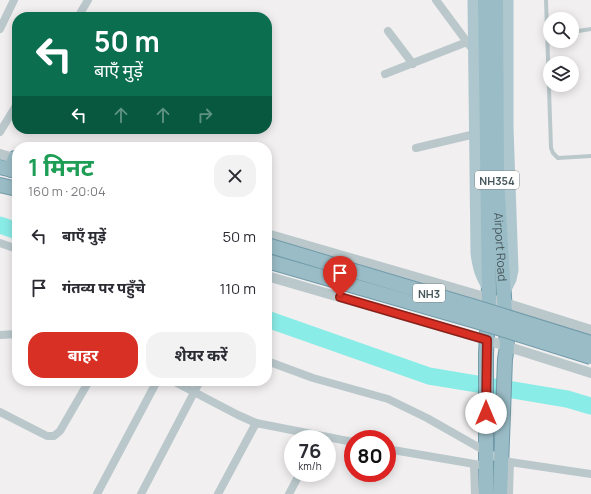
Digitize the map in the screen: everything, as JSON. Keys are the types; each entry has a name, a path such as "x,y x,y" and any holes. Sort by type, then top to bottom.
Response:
{"highway":[{"name":"Airport Road","path":"485,0 489,293 486,347 485,450 480,466 486,494"},
{"name":"Airport Road","path":"496,0 497,178 505,297 506,353 502,429 505,461 500,494"},
{"path":"0,185 12,189"},
{"name":"NH3","path":"272,246 591,343"},
{"name":"NH3","path":"272,262 479,322 591,357"}],"main road":[{"path":"474,0 470,48 475,134 478,260 479,268 489,293"},
{"path":"505,297 512,270 507,128 507,0"}],"street":[{"path":"0,29 14,0"},
{"path":"81,12 88,0"},
{"path":"385,74 413,64 470,48 436,0"},
{"path":"388,31 413,64"},
{"path":"0,132 12,112"},
{"path":"416,148 475,134"},
{"path":"0,154 12,165"},
{"path":"272,235 505,297 591,330"},
{"path":"0,243 12,247"},
{"path":"272,278 506,353 591,373"},
{"path":"0,335 12,334"},
{"path":"272,363 307,376 388,399 427,418 505,461 591,474"},
{"path":"0,412 47,436 54,436 60,431 86,386"},
{"path":"97,494 153,386"},
{"path":"183,386 256,423 285,430"},
{"path":"141,494 197,386"},
{"path":"218,494 256,423"},
{"path":"396,451 480,466 475,494"},
{"path":"505,461 509,494"},
{"path":"289,494 295,482"}],"lane":[{"path":"546,0 547,12"},
{"path":"579,31 591,29"},
{"path":"549,48 551,148 553,153 558,158 562,159 591,156"}],"waterway":[{"path":"0,225 12,229"},
{"path":"272,321 429,376 567,399 591,406"}],"route":[{"path":"340,297 487,340 486,413"}]}
